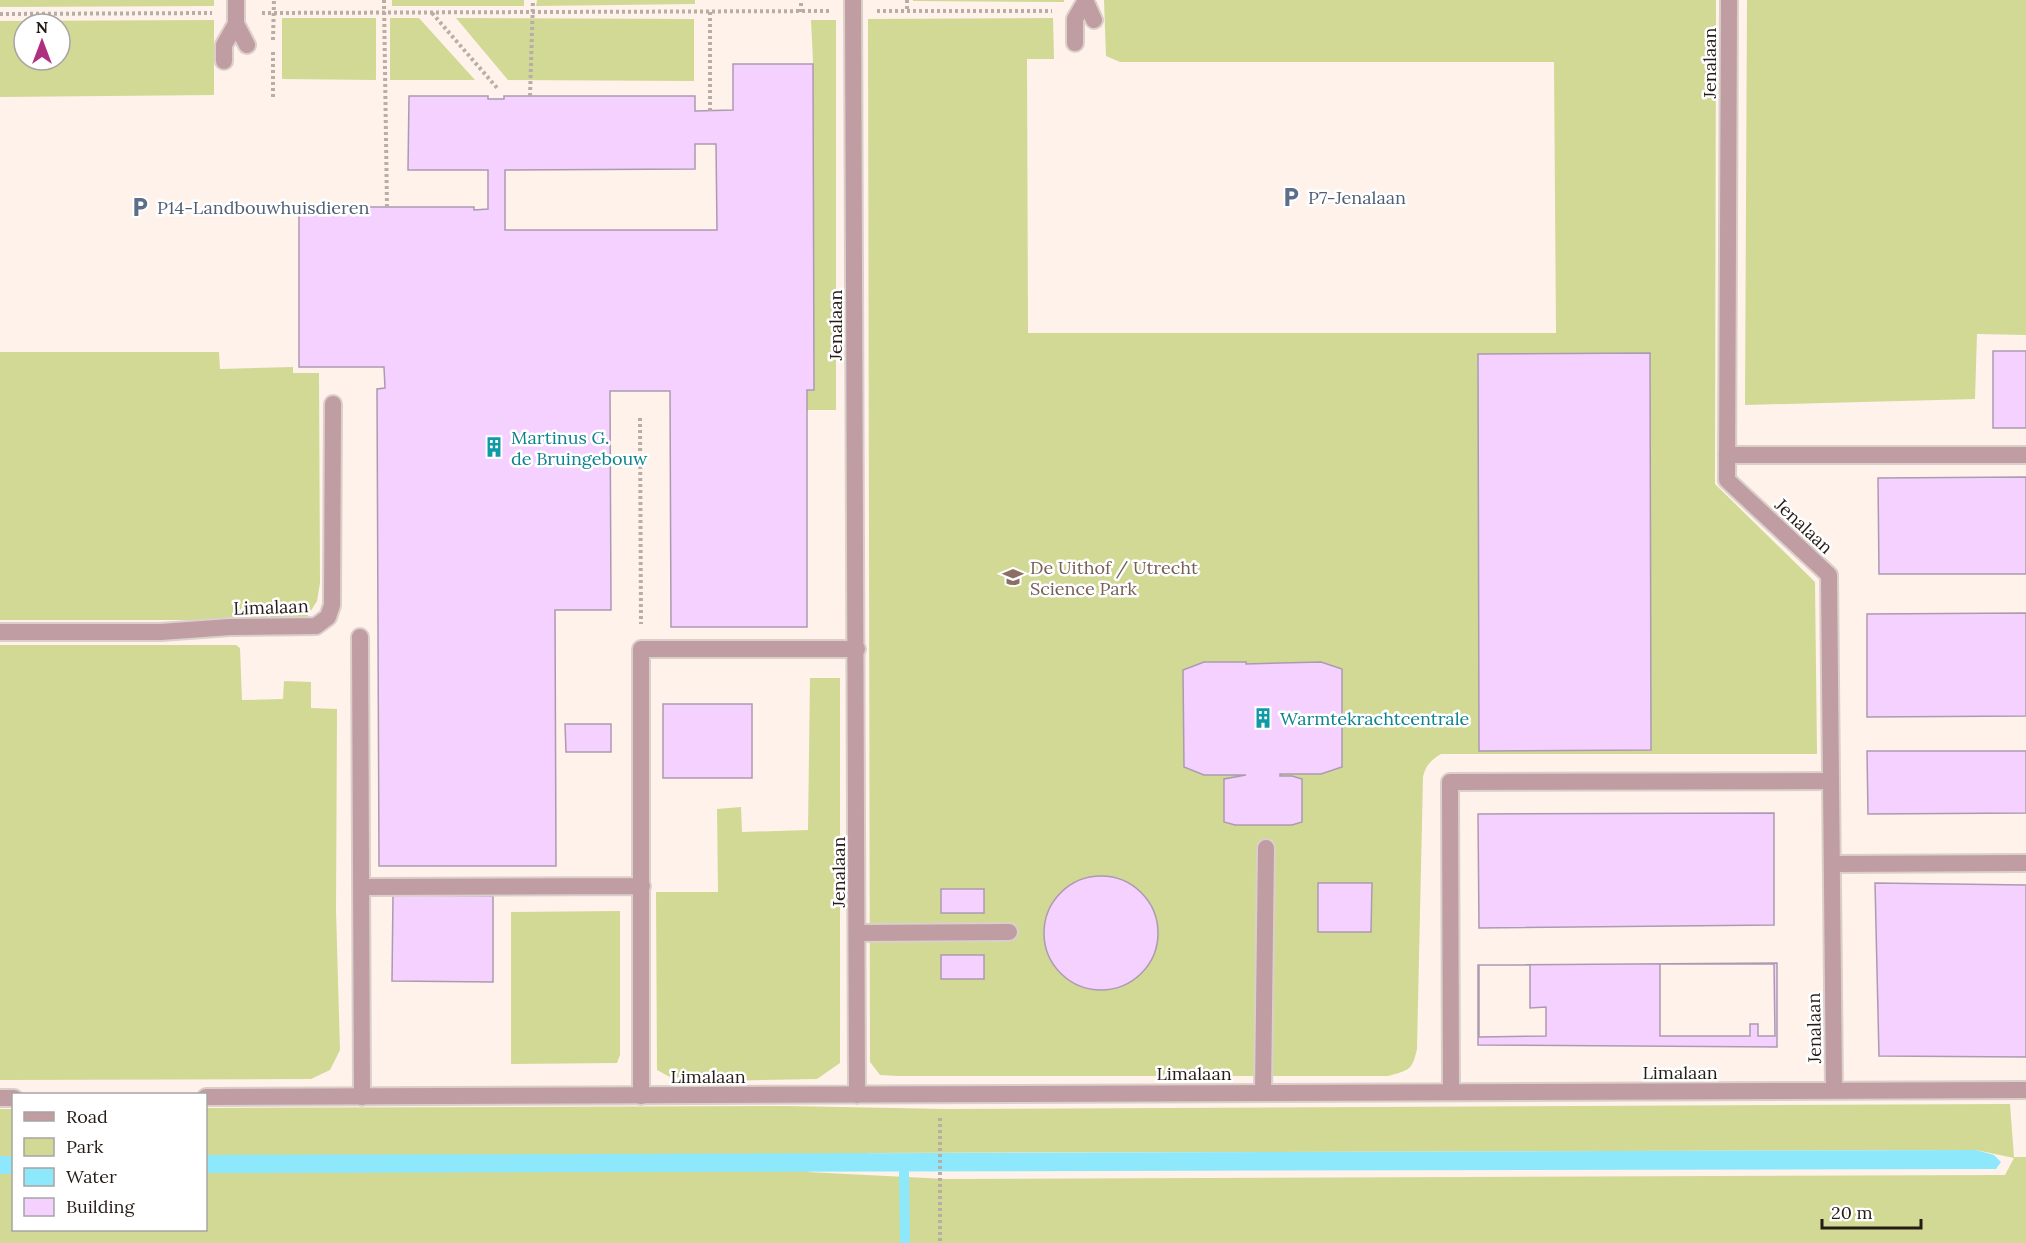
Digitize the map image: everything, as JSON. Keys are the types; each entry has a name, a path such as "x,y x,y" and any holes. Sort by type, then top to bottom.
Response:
{"street":[{"name":"Jenalaan","path":"1729,0 1727,480 1829,575 1834,1091"},
{"path":"1085,1 1094,20"},
{"path":"1076,43 1076,19 1085,1"},
{"name":"Jenalaan","path":"853,6 857,1095"},
{"path":"236,12 247,45"},
{"path":"224,61 224,45 236,12"},
{"name":"Limalaan","path":"0,633 161,632 230,627 316,626 328,617 332,605 333,404"},
{"path":"1727,455 2026,455"},
{"path":"360,637 362,1097"},
{"path":"641,1096 641,649 857,649"},
{"path":"1451,1092 1450,782 1831,781"},
{"path":"1263,1092 1266,848"},
{"path":"1832,864 2026,863"},
{"path":"361,887 642,886"},
{"path":"857,933 1009,932"},
{"name":"Limalaan","path":"207,1097 1263,1092 2026,1092"}],"path":[{"path":"384,0 387,207"},
{"path":"530,96 533,0"},
{"path":"801,0 801,12"},
{"path":"908,0 908,11"},
{"path":"0,14 801,12 853,6 908,11 1060,10"},
{"path":"710,12 710,111"},
{"path":"431,13 498,89"},
{"path":"640,418 641,649"},
{"path":"940,1095 940,1243"}],"green space":[{"path":"0,0 214,0 214,6 0,7"},
{"path":"392,0 524,0 524,6 392,6"},
{"path":"537,0 695,0 695,4 536,6"},
{"path":"1064,0 1064,2 913,1"},
{"path":"1104,0 1716,0 1715,484 1815,582 1817,754 1441,754 1434,759 1427,766 1423,777 1417,1049 1411,1066 1388,1076 898,1076 880,1075 870,1062 868,19 1053,18 1054,59 1027,59 1028,333 1556,333 1554,62 1120,62 1106,56"},
{"path":"1747,0 2026,0 2026,335 1977,334 1975,399 1745,405"},
{"path":"282,18 376,18 376,80 282,79"},
{"path":"390,18 419,18 475,80 390,80"},
{"path":"456,18 694,19 694,81 508,80"},
{"path":"214,20 214,95 0,97 0,21 12,21 12,72 72,72 72,21"},
{"path":"811,20 836,20 836,410 807,410 807,390 814,389"},
{"path":"0,352 219,352 220,369 293,367 293,373 319,373 320,583 317,601 307,617 289,620 0,620"},
{"path":"0,645 236,645 240,648 242,700 283,699 284,681 311,682 311,708 337,709 336,910 340,1050 330,1070 311,1079 0,1080"},
{"path":"810,678 840,678 840,1063 817,1079 717,1081 670,1077 657,1070 656,892 718,892 717,809 741,807 742,832 808,830"},
{"path":"620,911 620,1055 617,1063 511,1064 511,912"},
{"path":"2010,1104 2014,1157 2026,1157 2026,1243 0,1243 0,1109 12,1109 12,1231 207,1231 207,1108 787,1106 946,1109","holes":["1976,1150 2014,1158 2005,1175 946,1179 807,1172 870,1153"]}],"water":[{"path":"1976,1150 1994,1155 2001,1162 1996,1169 207,1173 207,1155"},
{"path":"0,1156 12,1156 12,1174 0,1174"}],"building":[{"name":"Martinus G. de Bruingebouw","path":"733,64 813,64 814,390 807,390 807,627 671,627 670,391 610,391 611,610 555,610 556,866 379,866 377,389 385,388 384,367 299,367 299,207 474,207 474,210 488,209 488,170 408,170 409,96 488,96 488,99 504,99 504,96 695,96 695,111 733,110","holes":["695,144 716,144 717,230 505,230 505,170 695,169"]},
{"path":"1993,351 2026,351 2026,428 1993,428"},
{"path":"1650,353 1651,750 1479,751 1478,354"},
{"path":"2026,477 2026,574 1879,574 1878,478"},
{"path":"2026,613 2026,716 1867,717 1867,614"},
{"name":"Warmtekrachtcentrale","path":"1204,662 1246,662 1246,664 1321,662 1342,669 1342,767 1321,774 1280,774 1280,776 1302,779 1302,822 1292,825 1235,825 1224,822 1224,779 1246,775 1204,775 1184,767 1183,670"},
{"path":"663,704 752,704 752,778 663,778"},
{"path":"565,724 611,724 611,752 566,752"},
{"path":"1867,751 2026,751 2026,813 1868,814"},
{"path":"1774,813 1774,925 1479,928 1478,814"},
{"path":"1101,876 1123,881 1141,893 1153,911 1158,933 1153,955 1141,973 1123,985 1101,990 1079,985 1061,973 1049,955 1044,933 1049,911 1061,893 1079,881"},
{"path":"1318,883 1372,883 1371,932 1318,932"},
{"path":"1875,883 2026,885 2026,1057 1879,1056"},
{"path":"941,889 984,889 984,913 941,913"},
{"path":"393,895 493,896 493,982 392,981"},
{"path":"941,955 984,955 984,979 941,979"},
{"path":"1777,963 1777,1047 1478,1045 1478,965"},
{"path":"1660,964 1774,964 1775,1036 1758,1036 1758,1024 1750,1024 1750,1036 1660,1036"},
{"path":"1479,965 1530,965 1530,1008 1546,1007 1546,1036 1479,1037"}],"waterway":[{"path":"904,1173 905,1243"}],"place":[{"name":"P7-Jenalaan","path":"1291,197"},
{"name":"P14-Landbouwhuisdieren","path":"140,207"},
{"name":"Martinus G. de Bruingebouw","path":"494,447"},
{"name":"De Uithof / Utrecht Science Park","path":"1013,577"},
{"name":"Warmtekrachtcentrale","path":"1263,718"}]}
